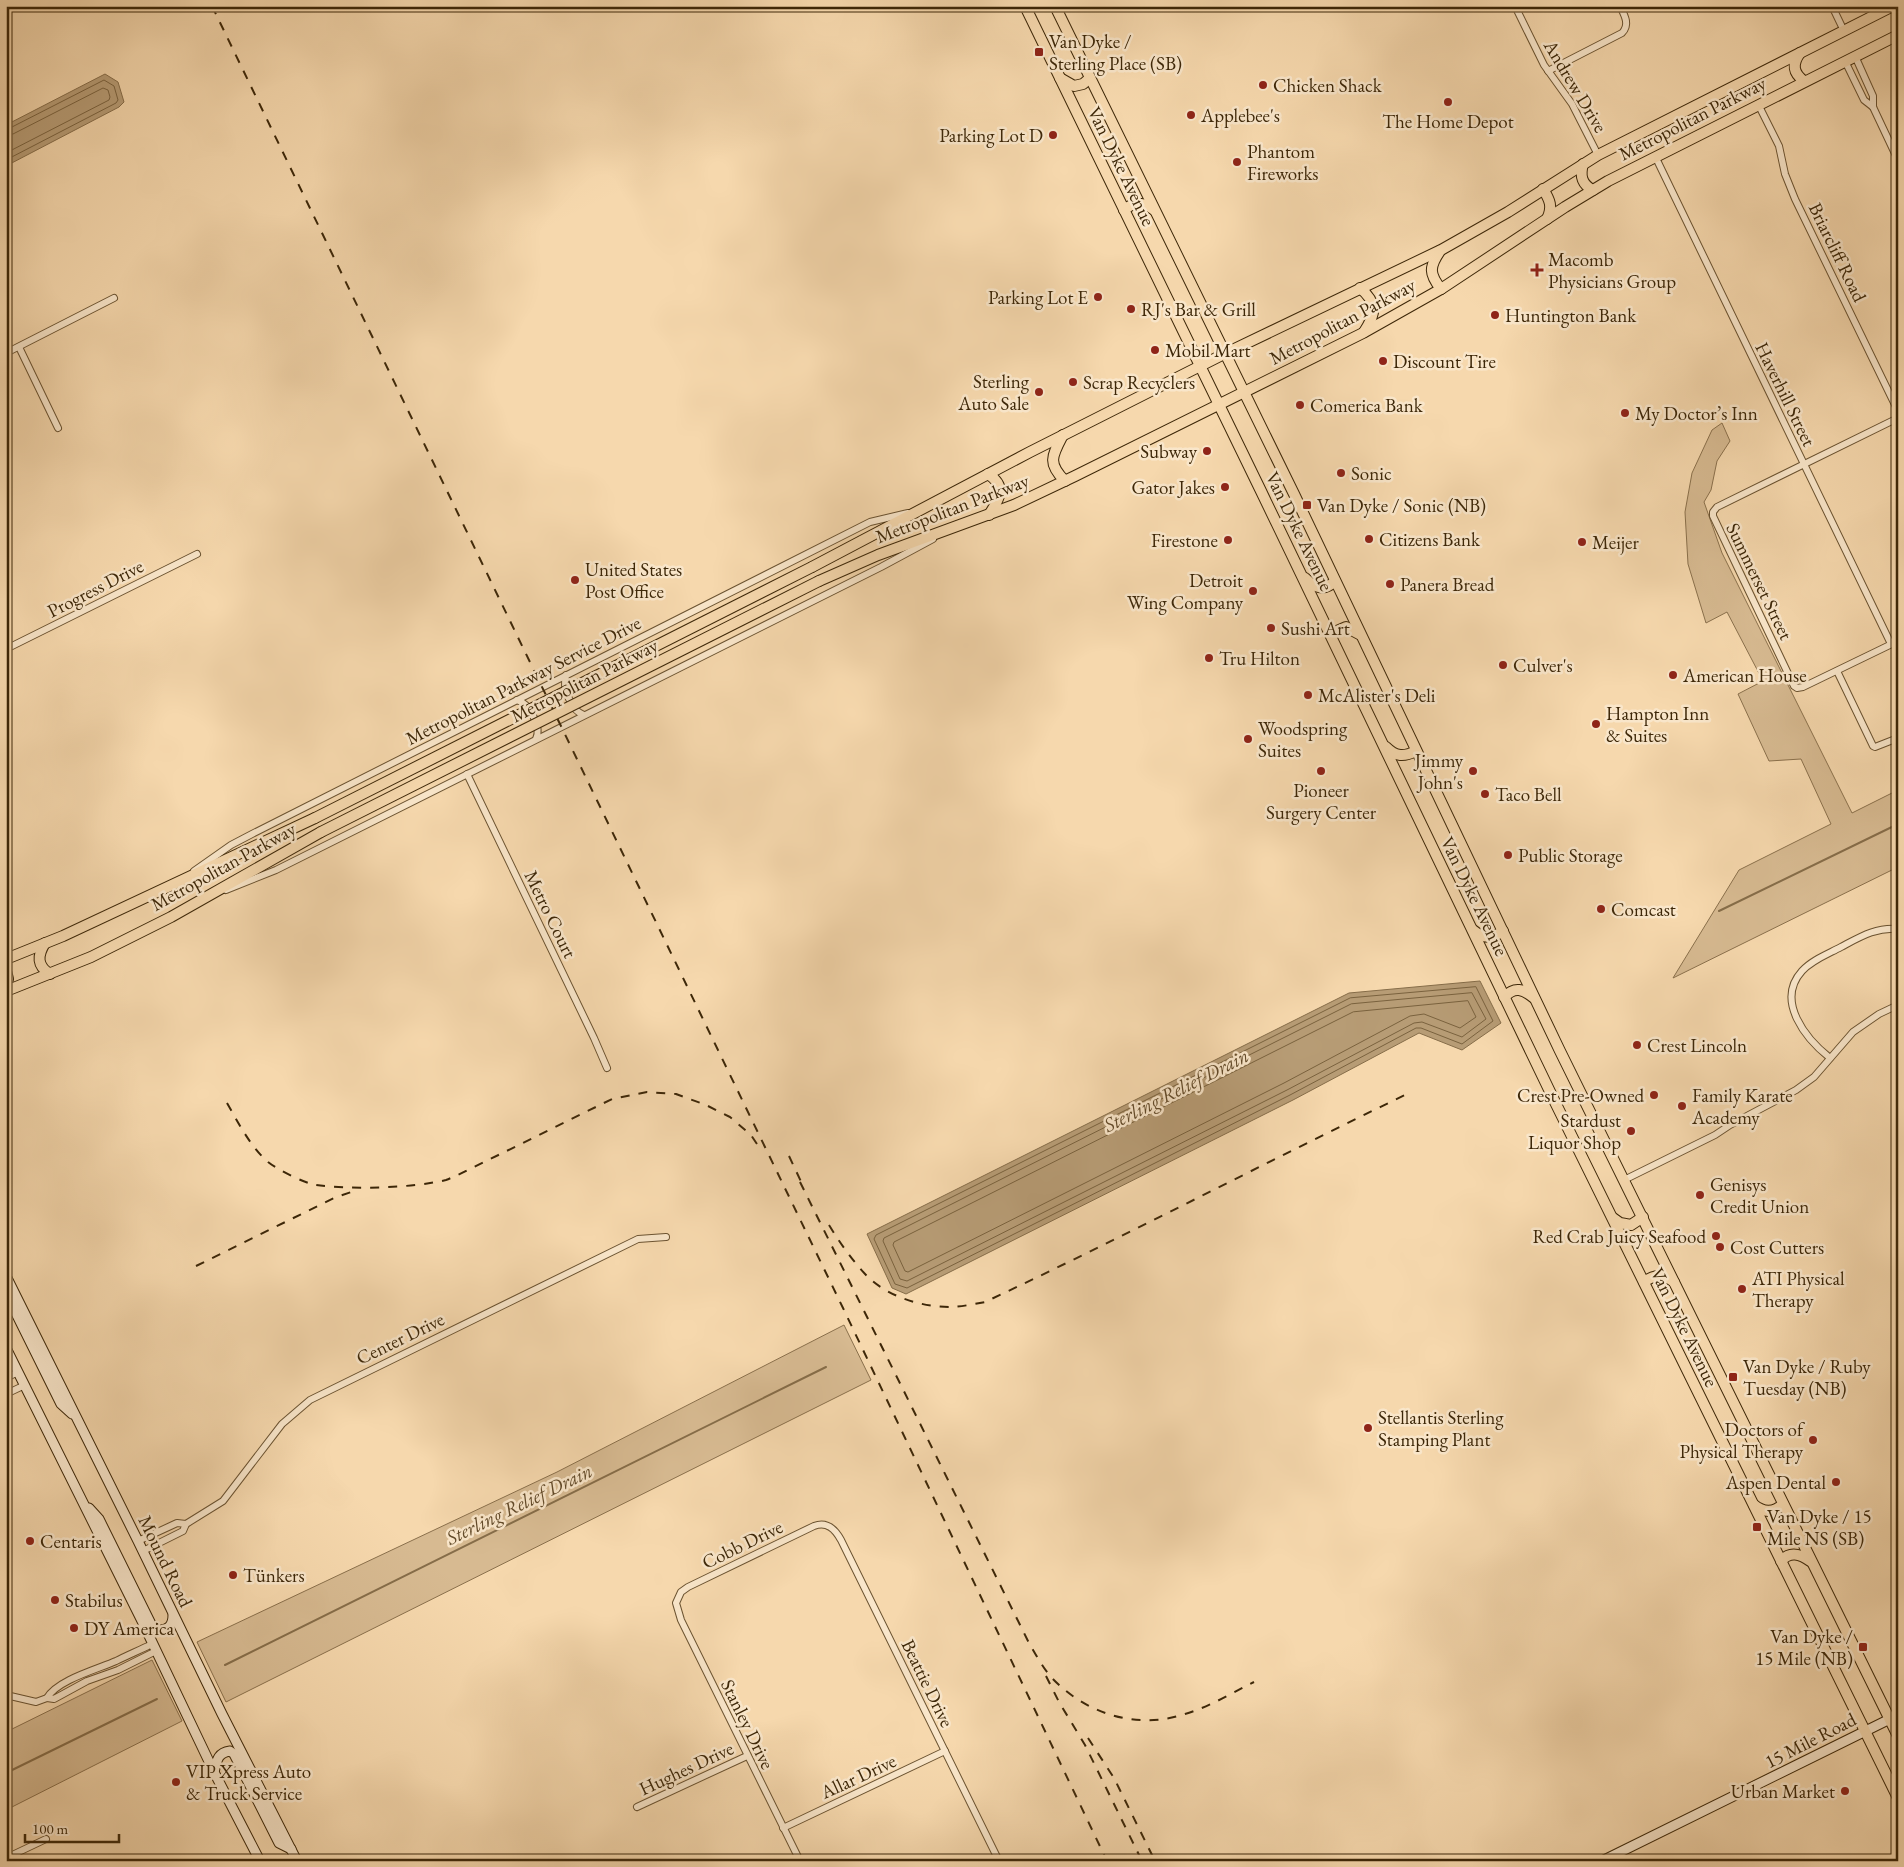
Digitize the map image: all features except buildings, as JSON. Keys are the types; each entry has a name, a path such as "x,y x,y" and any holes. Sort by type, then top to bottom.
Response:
{"main road":[{"name":"Van Dyke Avenue","path":"1025,6 1201,366 1504,997 1898,1798"},
{"name":"Van Dyke Avenue","path":"1055,6 1335,581 1535,999 1811,1562 1894,1717 1898,1736"},
{"name":"Metropolitan Parkway","path":"6,959 45,943 315,818 812,567 988,474 1224,354 1441,250 1493,221 1598,155 1893,6"},
{"name":"Metropolitan Parkway","path":"6,991 50,974 121,942 197,902 285,850 819,581 878,555 989,515 1064,482 1364,333 1441,289 1593,190 1655,156 1898,34"},
{"path":"1800,53 1795,62 1794,69 1797,76 1804,81"},
{"path":"1058,75 1064,82 1074,86 1082,84 1090,78"},
{"path":"1583,164 1581,171 1582,181 1587,188 1593,190"},
{"path":"1543,189 1551,203 1547,219"},
{"path":"1124,210 1130,205 1138,203 1148,206 1155,211"},
{"path":"1441,250 1432,269 1433,279 1441,289"},
{"path":"1360,288 1370,297 1374,308 1370,323 1364,333"},
{"path":"1063,436 1052,458 1055,470 1064,482"},
{"path":"988,474 998,482 1000,492 997,502 989,515"},
{"path":"1301,574 1311,584 1321,588 1328,587 1335,581"},
{"path":"1330,634 1346,626 1362,637"},
{"path":"1383,744 1398,755 1403,756 1416,751"},
{"path":"1471,927 1479,935 1488,938 1503,931"},
{"path":"45,943 40,953 39,962 43,969 50,974"},
{"path":"6,971 8,979 6,985"},
{"path":"1504,997 1516,989 1526,992 1535,999"},
{"path":"1612,1217 1626,1225 1635,1223 1643,1217"},
{"path":"1644,1282 1657,1275 1674,1282"},
{"name":"Mound Road","path":"6,1276 297,1861"},
{"path":"6,1293 62,1404 78,1420"},
{"path":"6,1348 214,1772 260,1861"},
{"path":"81,1498 99,1519 152,1626 158,1630 166,1629 172,1622 173,1614"},
{"path":"1753,1505 1758,1509 1768,1512 1776,1510 1783,1504"},
{"path":"1781,1561 1787,1556 1798,1554 1811,1562"},
{"name":"15 Mile Road","path":"1602,1861 1894,1717"},
{"path":"214,1772 218,1756 222,1753 230,1752 234,1754 279,1843 291,1849"}],"street":[{"name":"Andrew Drive","path":"1515,6 1548,71 1572,104 1598,155"},
{"path":"1548,71 1622,33 1626,27 1626,22 1620,6"},
{"path":"1832,6 1844,31"},
{"path":"1850,58 1864,100 1873,107"},
{"path":"1850,58 1873,96 1873,107 1898,160"},
{"name":"Briarcliff Road","path":"1758,104 1779,146 1785,174 1792,192 1898,411"},
{"name":"Haverhill Street","path":"1655,156 1891,644"},
{"path":"6,353 114,298"},
{"path":"19,347 58,428"},
{"path":"1803,464 1898,418"},
{"name":"Summerset Street","path":"1803,464 1718,507 1713,512 1714,519 1792,683 1797,688 1803,687 1837,671"},
{"name":"Metropolitan Parkway Service Drive","path":"179,881 231,845 252,834 870,522 916,512"},
{"path":"197,902 276,870 882,567 958,526"},
{"name":"Progress Drive","path":"6,649 197,554"},
{"path":"1898,641 1837,671 1873,746 1876,748 1898,738"},
{"path":"566,675 565,687 576,709 580,714 584,715"},
{"path":"517,700 527,706 538,728 536,739"},
{"name":"Metro Court","path":"467,774 607,1068"},
{"path":"1830,1058 1811,1041 1795,1014 1792,994 1799,976 1814,962 1869,932 1880,929 1898,929"},
{"path":"1624,1180 1796,1090 1814,1077 1853,1032 1879,1014 1898,1005"},
{"name":"Center Drive","path":"143,1551 183,1531 186,1524 223,1501 282,1424 310,1400 638,1238 666,1237"},
{"path":"6,1378 18,1372"},
{"path":"6,1394 25,1385"},
{"name":"Center Drive","path":"138,1541 177,1523 186,1524"},
{"name":"Cobb Drive","path":"677,1599 681,1592 688,1587 814,1526 825,1524"},
{"name":"Beattie Drive","path":"825,1524 833,1529 842,1540 999,1861"},
{"name":"Stanley Drive","path":"677,1599 676,1608 681,1620 800,1861"},
{"path":"6,1695 36,1702 47,1698 51,1692 84,1673 154,1648"},
{"name":"Allar Drive","path":"783,1828 945,1751"},
{"name":"Hughes Drive","path":"637,1807 747,1756"},
{"path":"8,1859 46,1839"}],"shaded area":[{"path":"1722,423 1730,441 1717,461 1711,490 1704,502 1722,553 1852,813 1898,790 1898,867 1673,978 1739,870 1831,824 1801,759 1769,761 1738,694 1763,681 1727,612 1706,623 1688,564 1685,512 1692,473 1712,430"},
{"name":"Sterling Relief Drain","path":"844,1325 871,1380 226,1702 197,1642 557,1472"},
{"path":"152,1660 182,1721 6,1810 6,1732"}],"water":[{"path":"105,74 118,82 124,102 119,107 6,166 6,125"},
{"path":"1480,981 1501,1023 1462,1050 1419,1033 1293,1100 906,1294 892,1288 867,1234 1349,993"}],"waterway":[{"name":"Sterling Relief Drain","path":"1719,911 1898,824"},
{"name":"Sterling Relief Drain","path":"225,1665 826,1367"},
{"name":"Sterling Relief Drain","path":"6,1773 157,1699"}],"railway":[{"path":"212,6 843,1308 1107,1861"},
{"path":"227,1103 250,1142 268,1162 305,1182 330,1187 399,1186 446,1180 612,1099 647,1092 676,1094 706,1105 730,1117 751,1135 757,1144"},
{"path":"829,1225 846,1251 866,1275 895,1295 907,1300 942,1307 958,1307 985,1302 1405,1095"},
{"path":"789,1156 804,1188"},
{"path":"800,1182 1029,1643 1052,1678 1080,1701 1096,1709 1113,1716 1149,1720 1167,1719 1194,1711 1212,1704 1254,1682"},
{"path":"196,1266 334,1198 354,1191"},
{"path":"1046,1676 1085,1745 1142,1861"},
{"path":"1088,1738 1114,1778 1155,1861"}],"place":[{"name":"Van Dyke / Sterling Place (SB)","path":"1039,52"},
{"name":"Chicken Shack","path":"1263,85"},
{"name":"The Home Depot","path":"1448,102"},
{"name":"Applebee's","path":"1191,115"},
{"name":"Parking Lot D","path":"1053,135"},
{"name":"Phantom Fireworks","path":"1237,162"},
{"name":"Macomb Physicians Group","path":"1537,270"},
{"name":"Parking Lot E","path":"1098,297"},
{"name":"RJ's Bar & Grill","path":"1131,309"},
{"name":"Huntington Bank","path":"1495,315"},
{"name":"Mobil Mart","path":"1155,350"},
{"name":"Discount Tire","path":"1383,361"},
{"name":"Scrap Recyclers","path":"1073,382"},
{"name":"Sterling Auto Sale","path":"1039,392"},
{"name":"Comerica Bank","path":"1300,405"},
{"name":"My Doctor’s Inn","path":"1625,413"},
{"name":"Subway","path":"1207,451"},
{"name":"Sonic","path":"1341,473"},
{"name":"Gator Jakes","path":"1225,487"},
{"name":"Van Dyke / Sonic (NB)","path":"1307,505"},
{"name":"Citizens Bank","path":"1369,539"},
{"name":"Firestone","path":"1228,540"},
{"name":"Meijer","path":"1582,542"},
{"name":"United States Post Office","path":"575,580"},
{"name":"Panera Bread","path":"1390,584"},
{"name":"Detroit Wing Company","path":"1253,591"},
{"name":"Sushi Art","path":"1271,628"},
{"name":"Tru Hilton","path":"1209,658"},
{"name":"Culver's","path":"1503,665"},
{"name":"American House","path":"1673,675"},
{"name":"McAlister's Deli","path":"1308,695"},
{"name":"Hampton Inn & Suites","path":"1596,724"},
{"name":"Woodspring Suites","path":"1248,739"},
{"name":"Pioneer Surgery Center","path":"1321,771"},
{"name":"Jimmy John's","path":"1473,771"},
{"name":"Taco Bell","path":"1485,794"},
{"name":"Public Storage","path":"1508,855"},
{"name":"Comcast","path":"1601,909"},
{"name":"Crest Lincoln","path":"1637,1045"},
{"name":"Crest Pre-Owned","path":"1654,1095"},
{"name":"Family Karate Academy","path":"1682,1106"},
{"name":"Stardust Liquor Shop","path":"1631,1131"},
{"name":"Genisys Credit Union","path":"1700,1195"},
{"name":"Red Crab Juicy Seafood","path":"1716,1236"},
{"name":"Cost Cutters","path":"1720,1247"},
{"name":"ATI Physical Therapy","path":"1742,1289"},
{"name":"Van Dyke / Ruby Tuesday (NB)","path":"1733,1377"},
{"name":"Stellantis Sterling Stamping Plant","path":"1368,1428"},
{"name":"Doctors of Physical Therapy","path":"1813,1440"},
{"name":"Aspen Dental","path":"1836,1482"},
{"name":"Van Dyke / 15 Mile NS (SB)","path":"1757,1527"},
{"name":"Centaris","path":"30,1541"},
{"name":"Tünkers","path":"233,1575"},
{"name":"Stabilus","path":"55,1600"},
{"name":"DY America","path":"74,1628"},
{"name":"Van Dyke / 15 Mile (NB)","path":"1863,1647"},
{"name":"VIP Xpress Auto & Truck Service","path":"176,1782"},
{"name":"Urban Market","path":"1845,1791"}]}
